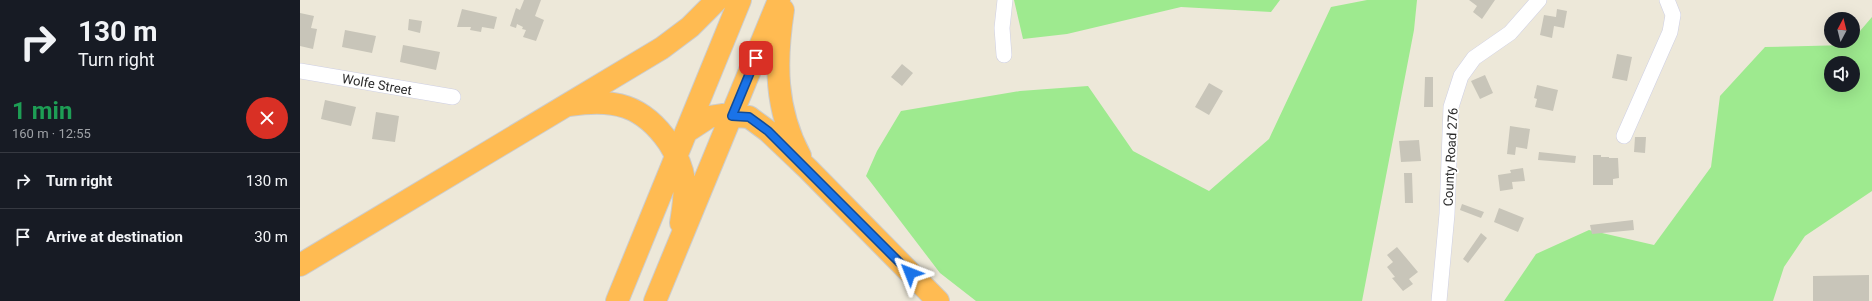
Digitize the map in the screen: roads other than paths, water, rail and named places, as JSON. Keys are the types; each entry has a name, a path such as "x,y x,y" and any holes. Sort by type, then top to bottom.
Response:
{"highway":[{"path":"300,264 662,48 690,27 717,0"},
{"path":"617,301 740,0"},
{"path":"655,301 779,0"},
{"path":"785,0 779,47 779,95 784,120 794,144 808,169"},
{"path":"565,106 594,102 633,109 652,122 677,155 684,180 684,196 681,223 670,265"},
{"path":"686,132 708,117 749,117 768,131 808,169 938,301"}],"street":[{"path":"1004,55 1002,28 1005,0"},
{"name":"County Road 276","path":"1439,301 1447,214 1451,107 1461,76 1474,58 1510,33 1539,0"},
{"path":"1624,136 1670,32 1673,15 1667,0"},
{"name":"Wolfe Street","path":"300,71 453,96"}]}
